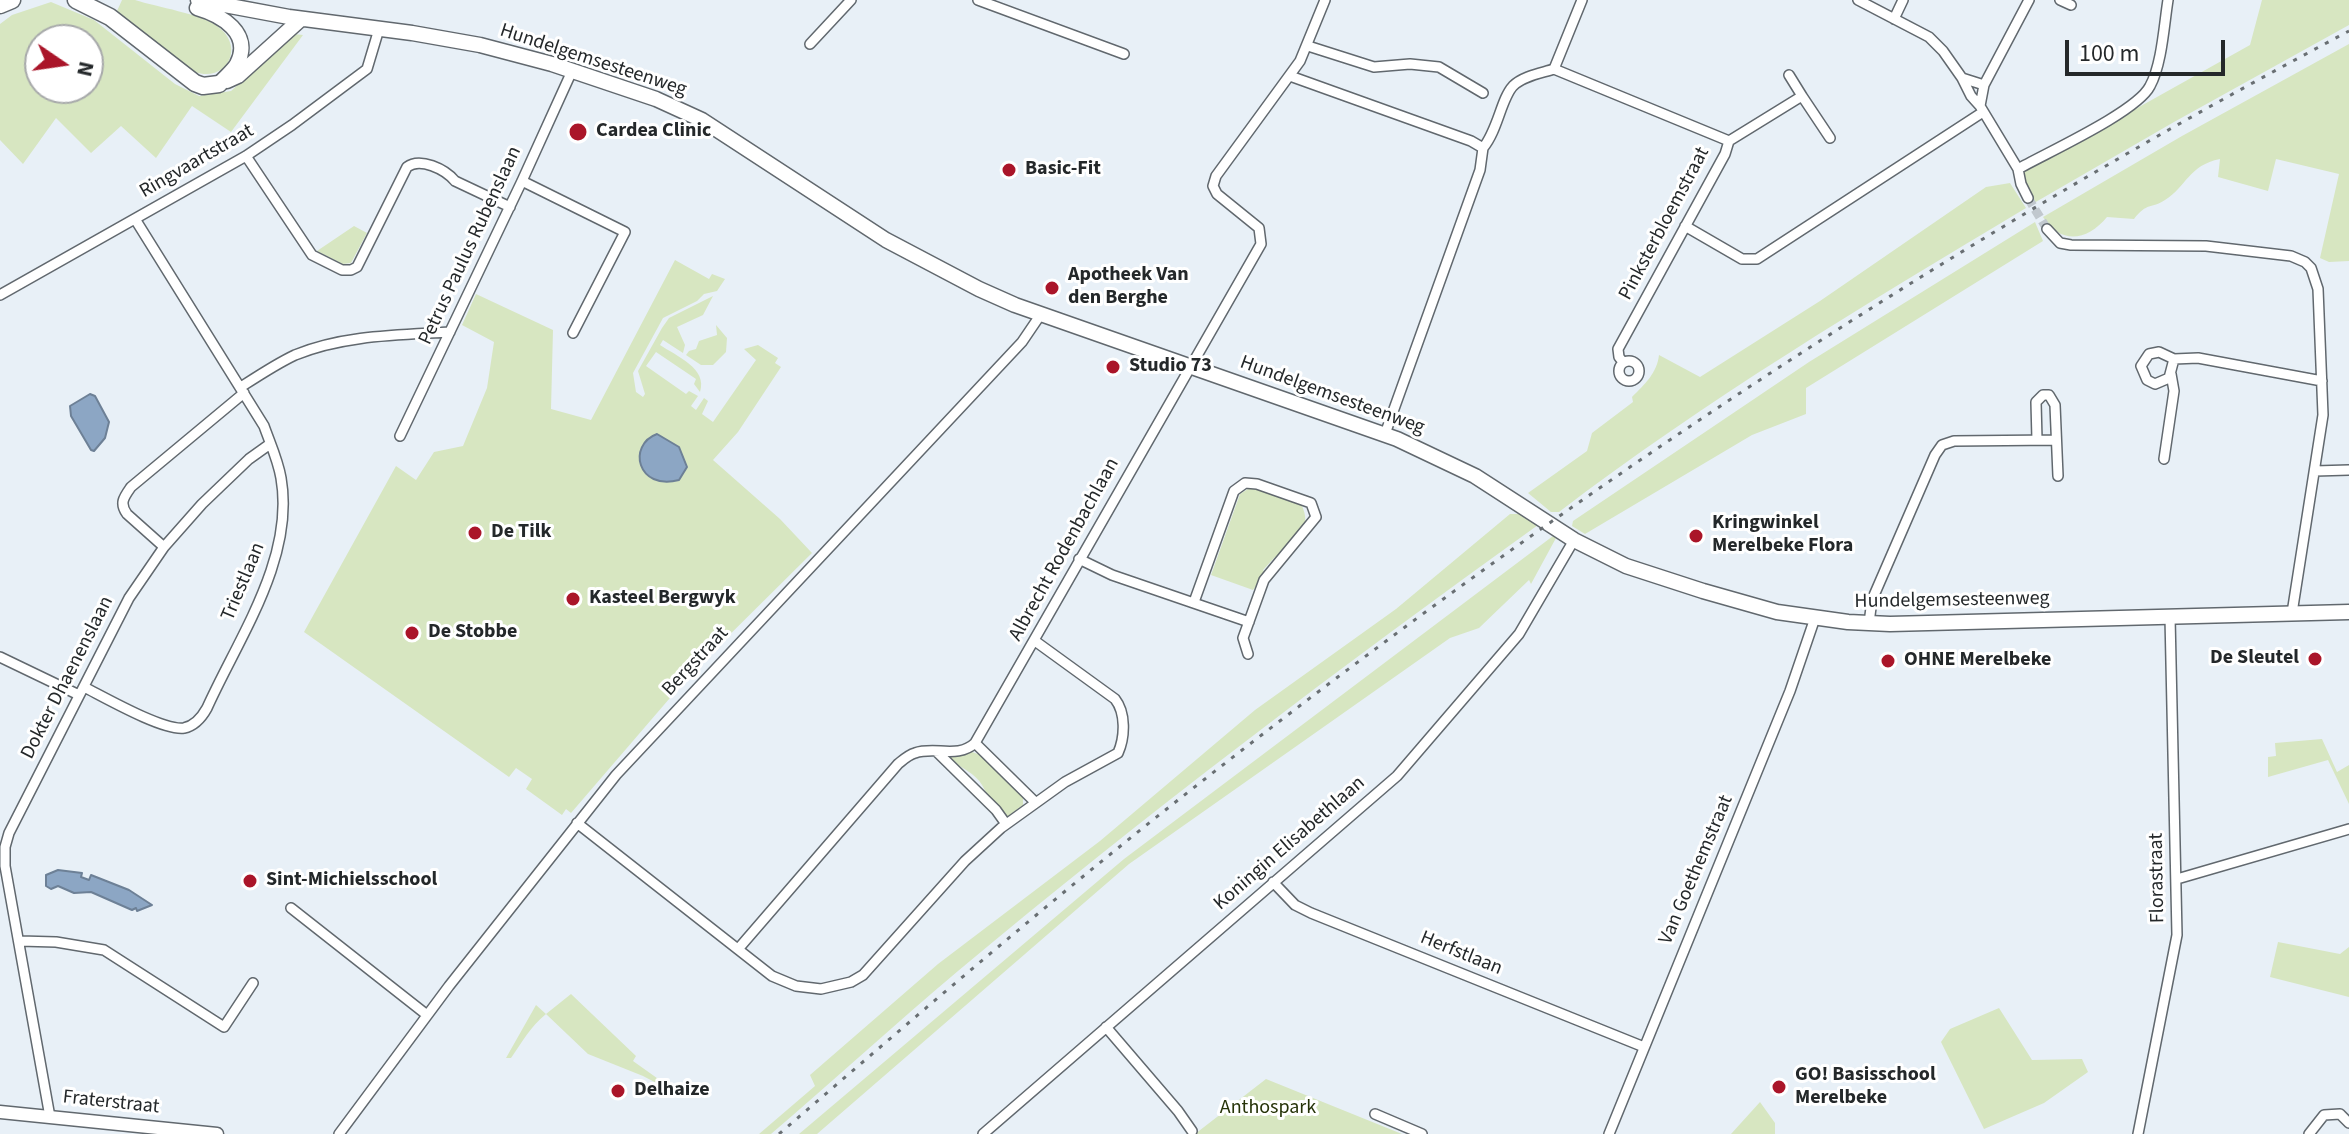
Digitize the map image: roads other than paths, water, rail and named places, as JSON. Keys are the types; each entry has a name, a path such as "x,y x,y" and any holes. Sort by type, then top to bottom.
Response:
{"highway":[{"path":"0,5 12,0"},
{"path":"76,0 110,17 195,83 203,86 219,84"}],"main road":[{"path":"190,0 197,8 222,16 237,33 241,44 238,62 219,84"},
{"name":"Hundelgemsesteenweg","path":"198,0 244,6 301,19 480,45 656,99 702,120 901,248 979,289 1041,314 1385,434 1440,457 1489,483 1574,540 1645,573 1737,602 1815,618 1869,623 2349,612"},
{"path":"219,84 238,76 301,19"}],"street":[{"path":"810,44 851,0"},
{"path":"978,0 1124,54"},
{"name":"Albrecht Rodenbachlaan","path":"971,746 1035,641 1261,244 1259,228 1217,194 1213,186 1216,176 1290,76 1308,46 1325,0"},
{"path":"1385,434 1480,170 1483,148 1494,135 1512,87 1523,79 1554,69 1582,0"},
{"path":"1858,0 1936,43 1962,78 2018,169 2028,198"},
{"path":"1894,19 1903,0"},
{"path":"1982,109 1984,85 2029,0"},
{"path":"2060,0 2071,5"},
{"path":"2018,169 2121,112 2146,93 2155,74 2168,0"},
{"name":"Ringvaartstraat","path":"0,295 246,156 367,69 379,29"},
{"path":"1308,46 1374,67 1410,64 1439,67 1483,93"},
{"name":"Pinksterbloemstraat","path":"1554,69 1729,141 1725,154 1618,349 1623,362"},
{"name":"Petrus Paulus Rubenslaan","path":"400,436 572,71"},
{"path":"1789,75 1830,138"},
{"path":"1290,76 1483,148"},
{"path":"1962,78 1984,85"},
{"path":"1729,141 1802,96"},
{"path":"1685,226 1742,259 1757,259 1982,109"},
{"path":"246,156 312,255 342,270 357,267 407,167 415,162 450,175 455,181 510,207"},
{"path":"522,181 625,232 573,333"},
{"name":"Triestlaan","path":"0,657 167,726 185,728 203,715 278,554 284,509 282,479 264,426 135,219"},
{"path":"2047,229 2059,242 2071,245 2206,246 2291,256 2311,268 2317,283 2323,415 2292,613"},
{"name":"Bergstraat","path":"339,1134 427,1015 577,823 649,737 1022,342 1041,314"},
{"path":"164,547 127,514 122,500 131,487 242,390 295,356 328,345 359,339 450,332"},
{"path":"2171,374 2165,382 2155,384 2143,376 2141,366 2145,358 2154,353 2174,359 2198,358 2322,381"},
{"path":"2164,459 2174,391 2171,374 2174,359"},
{"path":"2037,440 2036,402 2046,395 2052,397 2054,402 2058,476"},
{"path":"1869,623 1872,600 1942,445 1954,441 2056,440"},
{"name":"Dokter Dhaenenslaan","path":"50,1117 20,941 2,865 9,833 129,598 164,547 202,504 249,459 270,444"},
{"path":"2315,471 2349,470"},
{"path":"1194,602 1234,491 1245,483 1257,484 1311,503 1316,517 1264,580 1243,638 1248,654"},
{"name":"Koningin Elisabethlaan","path":"983,1134 1397,776 1502,656 1541,600 1574,540"},
{"path":"1079,559 1112,575 1249,622"},
{"name":"Florastraat","path":"2138,1134 2175,953 2177,879 2170,617"},
{"name":"Van Goethemstraat","path":"1609,1134 1790,691 1815,618"},
{"path":"577,823 772,976 788,984 821,989 851,982 875,964 965,861 1006,824 1035,802 1118,753 1122,744 1122,713 1115,699 1035,641"},
{"path":"739,948 898,764 917,752 971,746 1035,802"},
{"path":"936,751 996,810 1006,824"},
{"path":"2177,879 2349,829"},
{"name":"Herfstlaan","path":"1273,882 1295,905 1311,913 1644,1047"},
{"path":"291,908 427,1015"},
{"path":"20,941 56,942 104,950 224,1027 253,983"},
{"path":"1106,1027 1192,1131"},
{"name":"Fraterstraat","path":"0,1112 134,1130 217,1134"},
{"path":"1375,1114 1422,1134"},
{"path":"2309,1134 2324,1115 2340,1114 2349,1123"}],"water":[{"path":"90,394 95,396 109,422 105,438 94,451 71,416 70,406"},
{"path":"657,434 679,447 687,467 679,480 665,482 654,479 641,465 642,447"},
{"path":"58,870 82,873 81,877 89,880 91,875 129,890 152,905 137,911 91,892 74,893 58,886 51,889 46,886 46,875"}],"tunnel":[{"path":"2028,198 2047,229"}],"railway":[{"path":"779,1134 1155,818 1482,571 1763,378 1907,286 2052,197 2349,31"}],"place":[{"name":"Cardea Clinic","path":"578,132"},
{"name":"Basic-Fit","path":"1009,170"},
{"name":"Apotheek Van den Berghe","path":"1052,288"},
{"name":"Studio 73","path":"1113,367"},
{"name":"De Tilk","path":"475,533"},
{"name":"Kringwinkel Merelbeke Flora","path":"1696,536"},
{"name":"Kasteel Bergwyk","path":"573,599"},
{"name":"De Stobbe","path":"412,633"},
{"name":"De Sleutel","path":"2315,659"},
{"name":"OHNE Merelbeke","path":"1888,661"},
{"name":"Sint-Michielsschool","path":"250,881"},
{"name":"GO! Basisschool Merelbeke","path":"1779,1087"},
{"name":"Delhaize","path":"618,1091"}],"park label":[{"name":"Anthospark","path":"1268,1109"}]}
